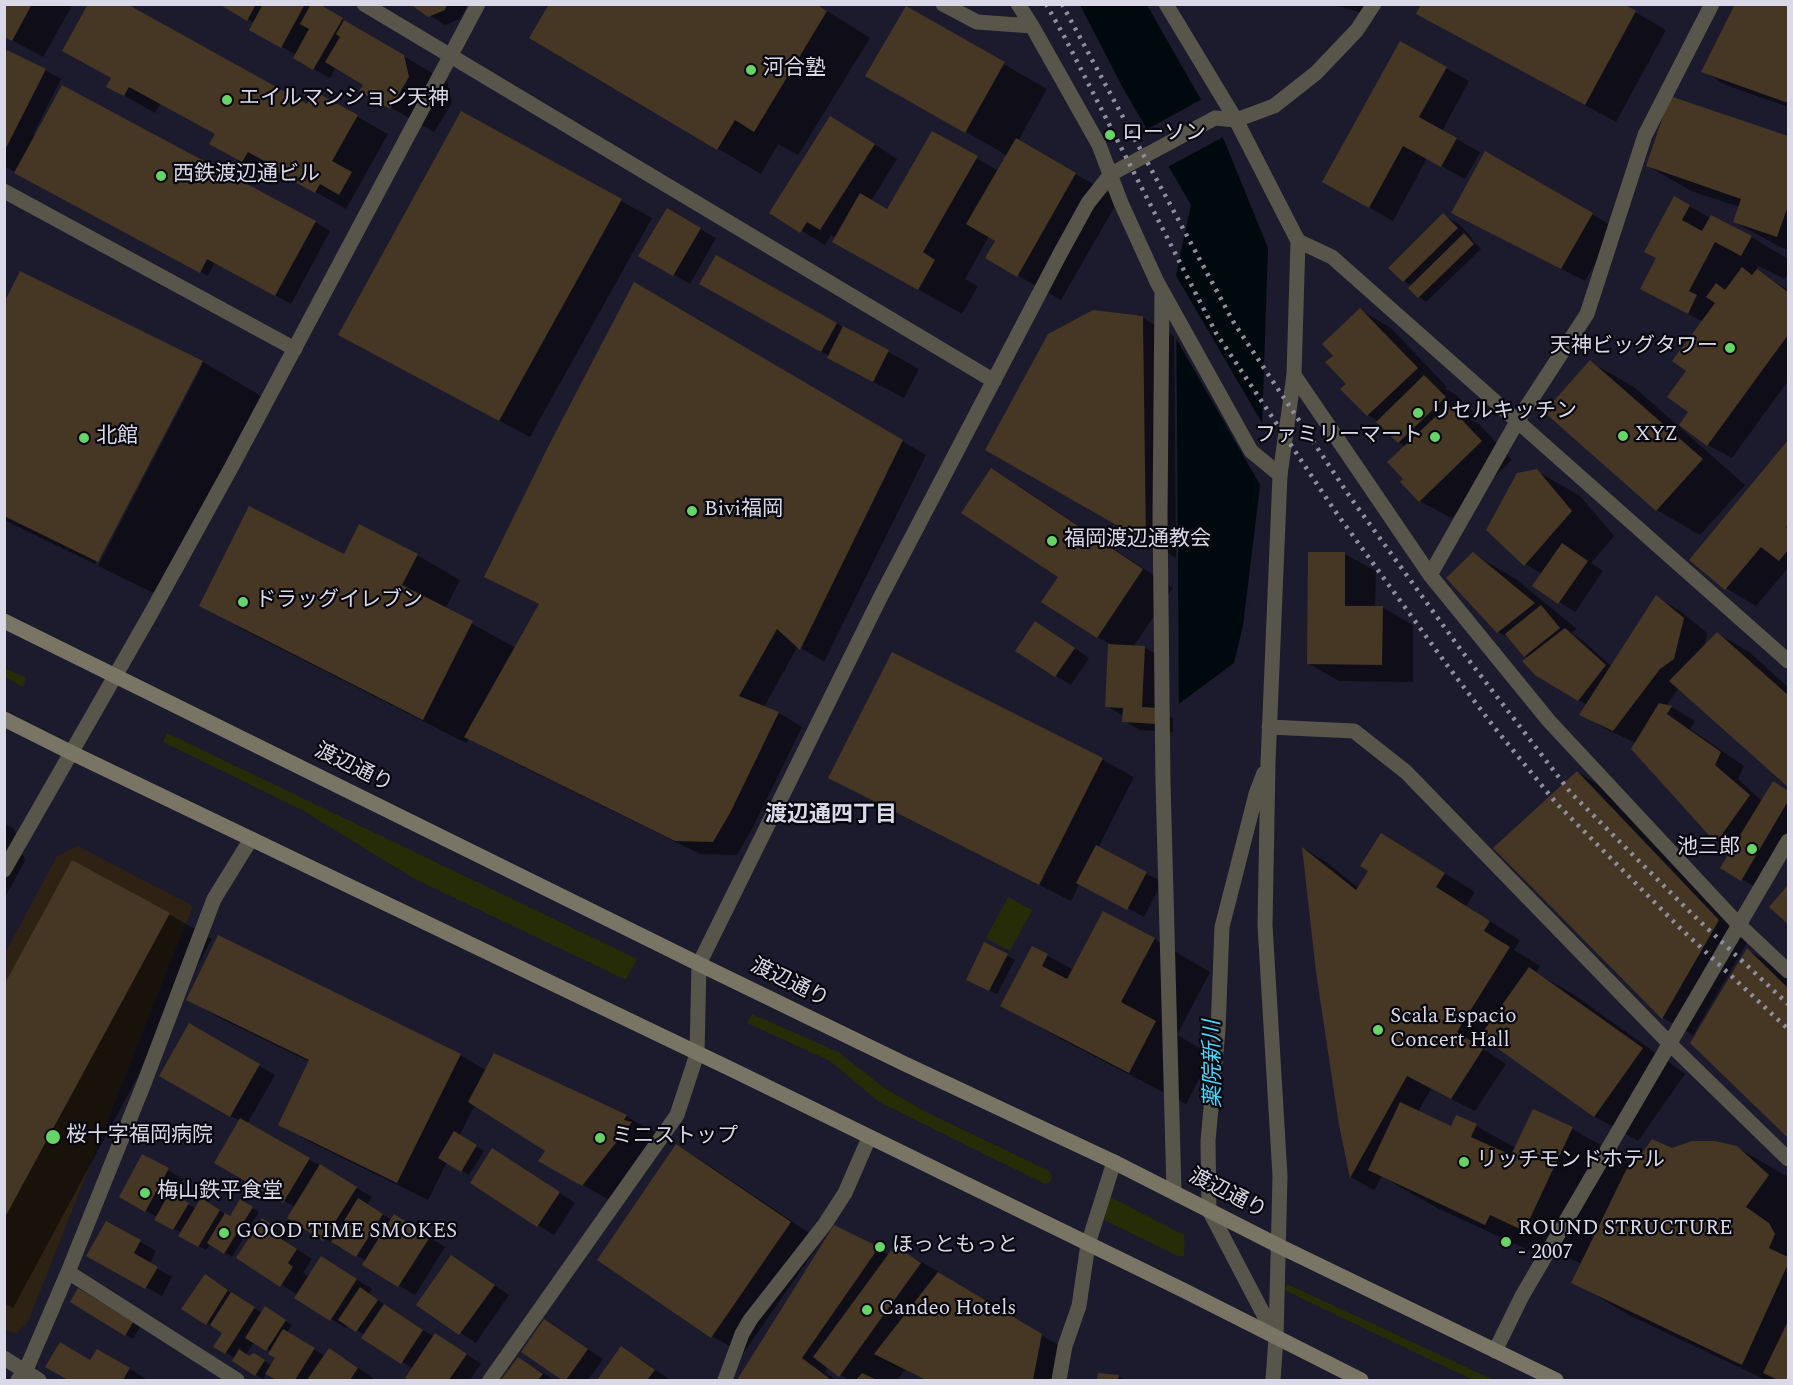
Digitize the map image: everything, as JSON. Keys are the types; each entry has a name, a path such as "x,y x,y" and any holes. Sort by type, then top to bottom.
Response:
{"main road":[{"name":"渡辺通り","path":"4,621 699,964 1114,1162 1262,1238 1556,1380"},
{"path":"4,719 737,1072 1183,1290 1361,1380"}],"street":[{"path":"364,4 994,381"},
{"path":"4,870 231,468 478,4"},
{"path":"943,4 977,22 1032,26"},
{"path":"1018,4 1099,145 1121,203 1159,287 1251,451 1280,475"},
{"path":"1166,4 1236,120 1298,241 1294,375 1280,475 1268,763 1265,925 1279,1143 1279,1246 1274,1380"},
{"path":"490,1380 677,1115 697,1054 699,964 875,608 1088,203 1111,174 1215,118 1236,120 1274,106 1316,74 1357,30 1374,4"},
{"path":"1430,575 1518,420 1587,314 1645,135 1712,4"},
{"path":"4,191 295,349"},
{"path":"1298,241 1332,256 1788,662"},
{"path":"1159,287 1163,782 1179,1195"},
{"path":"1294,375 1430,575 1549,721 1738,925 1788,971"},
{"path":"1269,727 1354,731 1406,772 1670,1044 1788,1159"},
{"path":"1268,763 1256,794 1222,927 1218,1030 1208,1141 1209,1210 1276,1338"},
{"path":"22,1376 68,1272 145,1081 214,899 251,839"},
{"path":"1494,1351 1522,1296 1788,841"},
{"path":"725,1380 741,1334 825,1224 845,1193 869,1138"},
{"path":"1059,1380 1065,1346 1079,1306 1088,1244 1114,1162"},
{"path":"68,1272 237,1380"},
{"path":"4,1358 22,1376 39,1380"}],"shaded area":[{"path":"1080,5 1147,5 1224,140 1268,248 1260,486 1192,1045 1179,722 1176,275 1191,205 1123,88"},
{"name":"桜十字福岡病院","path":"78,846 193,906 28,1322 16,1334 5,1329 5,953 57,856"}],"green space":[{"path":"4,668 26,678 23,687 5,677"},
{"path":"167,733 637,959 626,980 413,878 304,811 163,742"},
{"path":"1008,897 1032,910 1010,951 986,938"},
{"path":"752,1014 838,1052 886,1089 926,1112 1049,1171 1052,1177 1050,1182 1045,1184 879,1102 830,1061 747,1023"},
{"path":"1109,1198 1190,1238 1193,1252 1178,1256 1106,1221 1103,1217"},
{"path":"1287,1284 1494,1380 1473,1380 1284,1290"}],"pier":[{"path":"1204,98 1225,136 1166,168 1144,131"},
{"path":"1174,272 1265,428 1263,490 1174,335"},
{"path":"1250,596 1246,635 1252,1380 1183,1380 1189,1045 1176,706 1234,663"}],"building":[{"path":"4,4 32,4 12,41 4,37"},
{"name":"エイルマンション天神","path":"88,4 127,4 307,104 314,91 358,115 332,161 352,172 339,195 320,184 315,193 271,169 273,166 248,152 242,162 209,144 215,134 129,87 124,96 106,87 111,78 62,51"},
{"path":"219,4 256,4 247,21"},
{"path":"263,4 305,4 281,48 249,30"},
{"path":"311,4 319,4 343,18 313,70 293,58 309,29 300,24"},
{"path":"410,4 447,4 445,10 428,17"},
{"path":"549,4 816,4 827,11 754,132 735,120 717,150 529,38"},
{"path":"1421,4 1624,4 1636,11 1585,105 1416,14"},
{"path":"1735,4 1788,4 1788,103 1701,72"},
{"path":"906,6 1005,62 965,133 865,76"},
{"path":"344,20 404,55 409,77 390,109 359,91 363,85 325,62 340,37 336,34"},
{"path":"1400,41 1447,67 1419,117 1457,138 1441,167 1403,146 1369,208 1322,182"},
{"path":"7,50 46,69 4,152 4,55"},
{"name":"西鉄渡辺通ビル","path":"62,85 316,221 275,296 207,259 200,273 14,173"},
{"path":"1670,96 1788,136 1788,206 1777,237 1733,222 1741,199 1646,166"},
{"path":"461,111 622,199 499,421 338,335"},
{"path":"830,116 875,144 820,230 807,222 800,233 769,213"},
{"path":"932,131 978,156 923,252 935,260 918,290 832,242 860,193 887,209"},
{"path":"1016,138 1076,173 1017,277 985,258 995,241 966,224"},
{"path":"1485,151 1593,213 1561,269 1451,213"},
{"path":"1674,196 1690,205 1682,220 1702,231 1711,215 1752,236 1741,256 1715,242 1689,291 1697,295 1688,314 1640,289 1656,258 1644,252"},
{"path":"667,208 701,228 673,276 638,256"},
{"path":"1443,213 1458,228 1403,282 1388,268"},
{"path":"1464,233 1474,244 1418,298 1408,288"},
{"path":"716,255 837,323 821,352 699,284"},
{"name":"天神ビッグタワー","path":"1742,267 1752,275 1757,269 1788,292 1788,335 1707,446 1679,425 1688,412 1667,397 1686,371 1672,361 1715,303 1706,297 1716,283 1725,290"},
{"name":"北館","path":"20,271 203,361 98,562 4,516 4,303"},
{"name":"Bivi福岡","path":"634,282 903,440 800,650 777,629 739,696 779,712 730,813 713,842 675,841 464,737 539,604 484,577 549,445"},
{"path":"1360,308 1418,368 1367,416 1340,389 1346,384 1325,362 1333,356 1322,344"},
{"path":"1093,310 1143,316 1146,542 985,450 1048,334"},
{"path":"843,326 889,350 873,382 827,358"},
{"name":"XYZ","path":"1590,360 1703,459 1656,511 1544,412"},
{"path":"1424,375 1446,397 1398,443 1376,422"},
{"path":"1448,405 1482,441 1419,502 1400,482 1403,479 1387,462"},
{"path":"1788,440 1788,525 1786,527 1788,529 1788,550 1779,561 1761,547 1725,590 1689,560"},
{"name":"福岡渡辺通教会","path":"991,468 1143,569 1097,638 1041,602 1058,577 961,513"},
{"path":"1537,469 1572,511 1524,566 1486,530 1517,473"},
{"path":"249,506 344,554 359,524 418,554 402,585 473,621 423,720 199,606"},
{"path":"1562,543 1588,561 1558,604 1532,586"},
{"path":"1308,552 1345,552 1345,606 1383,606 1382,665 1307,664"},
{"path":"1473,552 1535,603 1497,633 1446,578"},
{"path":"1656,595 1684,618 1674,659 1660,669 1613,731 1579,715"},
{"path":"1541,605 1560,628 1524,657 1505,634"},
{"path":"1035,621 1075,648 1055,677 1015,651"},
{"path":"1565,628 1606,665 1578,701 1535,675 1522,661"},
{"path":"1717,632 1788,695 1788,787 1669,681"},
{"path":"1108,644 1145,646 1142,707 1158,708 1157,724 1122,722 1123,708 1105,707"},
{"path":"892,652 1103,758 1039,885 828,778"},
{"path":"1659,703 1672,706 1667,714 1721,752 1715,765 1750,795 1716,843 1631,749"},
{"path":"1577,771 1719,920 1662,1019 1493,848"},
{"path":"1773,781 1788,791 1788,801 1741,881 1720,868"},
{"path":"1381,833 1445,873 1436,887 1490,921 1484,931 1510,947 1457,1032 1483,1049 1451,1099 1407,1076 1350,1178 1339,1125 1316,972 1302,847 1356,890 1368,871 1360,866"},
{"path":"1096,845 1147,872 1127,910 1076,883"},
{"path":"72,860 170,913 4,1219 4,985"},
{"path":"1788,885 1788,924 1769,907"},
{"path":"1103,911 1155,938 1121,1002 1156,1021 1129,1073 1000,1006 1032,946 1048,954 1042,966 1067,979"},
{"path":"218,935 461,1054 397,1183 278,1125 309,1060 186,1000"},
{"path":"984,942 1008,954 989,991 966,980"},
{"path":"1747,948 1788,988 1788,1138 1690,1043"},
{"path":"1529,967 1643,1048 1594,1117 1480,1036"},
{"path":"189,1023 260,1064 230,1117 159,1076"},
{"path":"494,1053 627,1115 624,1120 632,1122 582,1186 538,1161 545,1151 468,1102"},
{"name":"リッチモンドホテル","path":"1400,1102 1451,1126 1456,1115 1477,1124 1471,1137 1511,1155 1533,1109 1573,1127 1524,1231 1490,1215 1485,1225 1368,1170"},
{"path":"240,1118 310,1158 283,1203 214,1163"},
{"path":"454,1131 477,1145 461,1172 438,1158"},
{"path":"1652,1139 1672,1148 1692,1141 1715,1141 1737,1146 1769,1175 1746,1207 1769,1223 1775,1234 1769,1248 1788,1257 1788,1264 1742,1365 1571,1283 1629,1164 1636,1162"},
{"path":"676,1144 791,1222 711,1338 597,1260"},
{"path":"492,1148 560,1192 537,1227 470,1183"},
{"path":"142,1154 169,1168 145,1212 119,1197"},
{"path":"320,1164 357,1187 323,1241 287,1218"},
{"path":"170,1192 189,1203 173,1230 154,1220"},
{"path":"201,1198 220,1210 198,1247 178,1236"},
{"path":"358,1198 383,1214 356,1257 331,1242"},
{"path":"240,1199 253,1207 224,1254 207,1243 225,1213 230,1216"},
{"path":"394,1214 430,1237 398,1287 362,1265"},
{"path":"262,1218 272,1225 269,1231 297,1249 288,1263 293,1267 280,1287 236,1258"},
{"path":"106,1221 141,1240 134,1253 158,1267 145,1289 86,1256"},
{"path":"834,1225 879,1247 802,1358 829,1378 827,1380 737,1380"},
{"name":"Candeo Hotels","path":"895,1245 921,1263 839,1377 813,1357"},
{"path":"451,1255 495,1285 459,1335 416,1305"},
{"path":"321,1256 357,1279 330,1321 294,1298"},
{"path":"938,1272 1042,1334 1033,1380 926,1380 874,1354"},
{"path":"205,1274 228,1290 206,1325 181,1309"},
{"path":"360,1287 378,1300 356,1332 338,1320"},
{"path":"78,1288 133,1322 125,1336 70,1302"},
{"path":"231,1292 255,1307 225,1354 213,1347 222,1333 210,1325"},
{"path":"384,1304 423,1330 401,1364 361,1338"},
{"path":"265,1306 286,1320 266,1351 245,1338"},
{"path":"544,1319 588,1349 566,1380 562,1380 521,1352"},
{"path":"1788,1321 1788,1380 1778,1380 1763,1373"},
{"path":"283,1329 315,1348 295,1380 277,1380 265,1374 275,1358 268,1354"},
{"path":"435,1333 467,1354 449,1380 405,1378"},
{"path":"60,1342 90,1360 97,1349 130,1368 123,1380 68,1380 45,1367"},
{"path":"621,1346 655,1370 647,1380 597,1380"},
{"path":"329,1348 358,1368 350,1380 307,1380"},
{"path":"239,1349 249,1356 254,1353 265,1360 255,1376 232,1361"},
{"path":"518,1357 543,1374 538,1380 501,1380"},
{"path":"862,1373 877,1380 856,1380"},
{"path":"1098,1373 1119,1375 1118,1380 1097,1380"}],"railway":[{"path":"1046,4 1216,333 1335,511 1494,727 1557,804 1679,927 1788,1029"},
{"path":"1062,4 1234,323 1350,497 1461,650 1571,793 1692,914 1788,1004"}],"place":[{"name":"河合塾","path":"751,70"},
{"name":"エイルマンション天神","path":"227,100"},
{"name":"ローソン","path":"1110,135"},
{"name":"西鉄渡辺通ビル","path":"161,176"},
{"name":"天神ビッグタワー","path":"1730,348"},
{"name":"リセルキッチン","path":"1418,413"},
{"name":"XYZ","path":"1623,436"},
{"name":"ファミリーマート","path":"1435,437"},
{"name":"北館","path":"84,438"},
{"name":"Bivi福岡","path":"692,511"},
{"name":"福岡渡辺通教会","path":"1052,541"},
{"name":"ドラッグイレブン","path":"243,602"},
{"name":"池三郎","path":"1752,849"},
{"name":"Scala Espacio Concert Hall","path":"1378,1030"},
{"name":"桜十字福岡病院","path":"53,1137"},
{"name":"ミニストップ","path":"600,1138"},
{"name":"リッチモンドホテル","path":"1464,1162"},
{"name":"梅山鉄平食堂","path":"145,1193"},
{"name":"GOOD TIME SMOKES","path":"224,1233"},
{"name":"ROUND STRUCTURE - 2007","path":"1506,1242"},
{"name":"ほっともっと","path":"880,1247"},
{"name":"Candeo Hotels","path":"867,1310"}],"district":[{"name":"渡辺通四丁目","path":"831,817"}],"water label":[{"name":"薬院新川","path":"1215,1064"}]}
